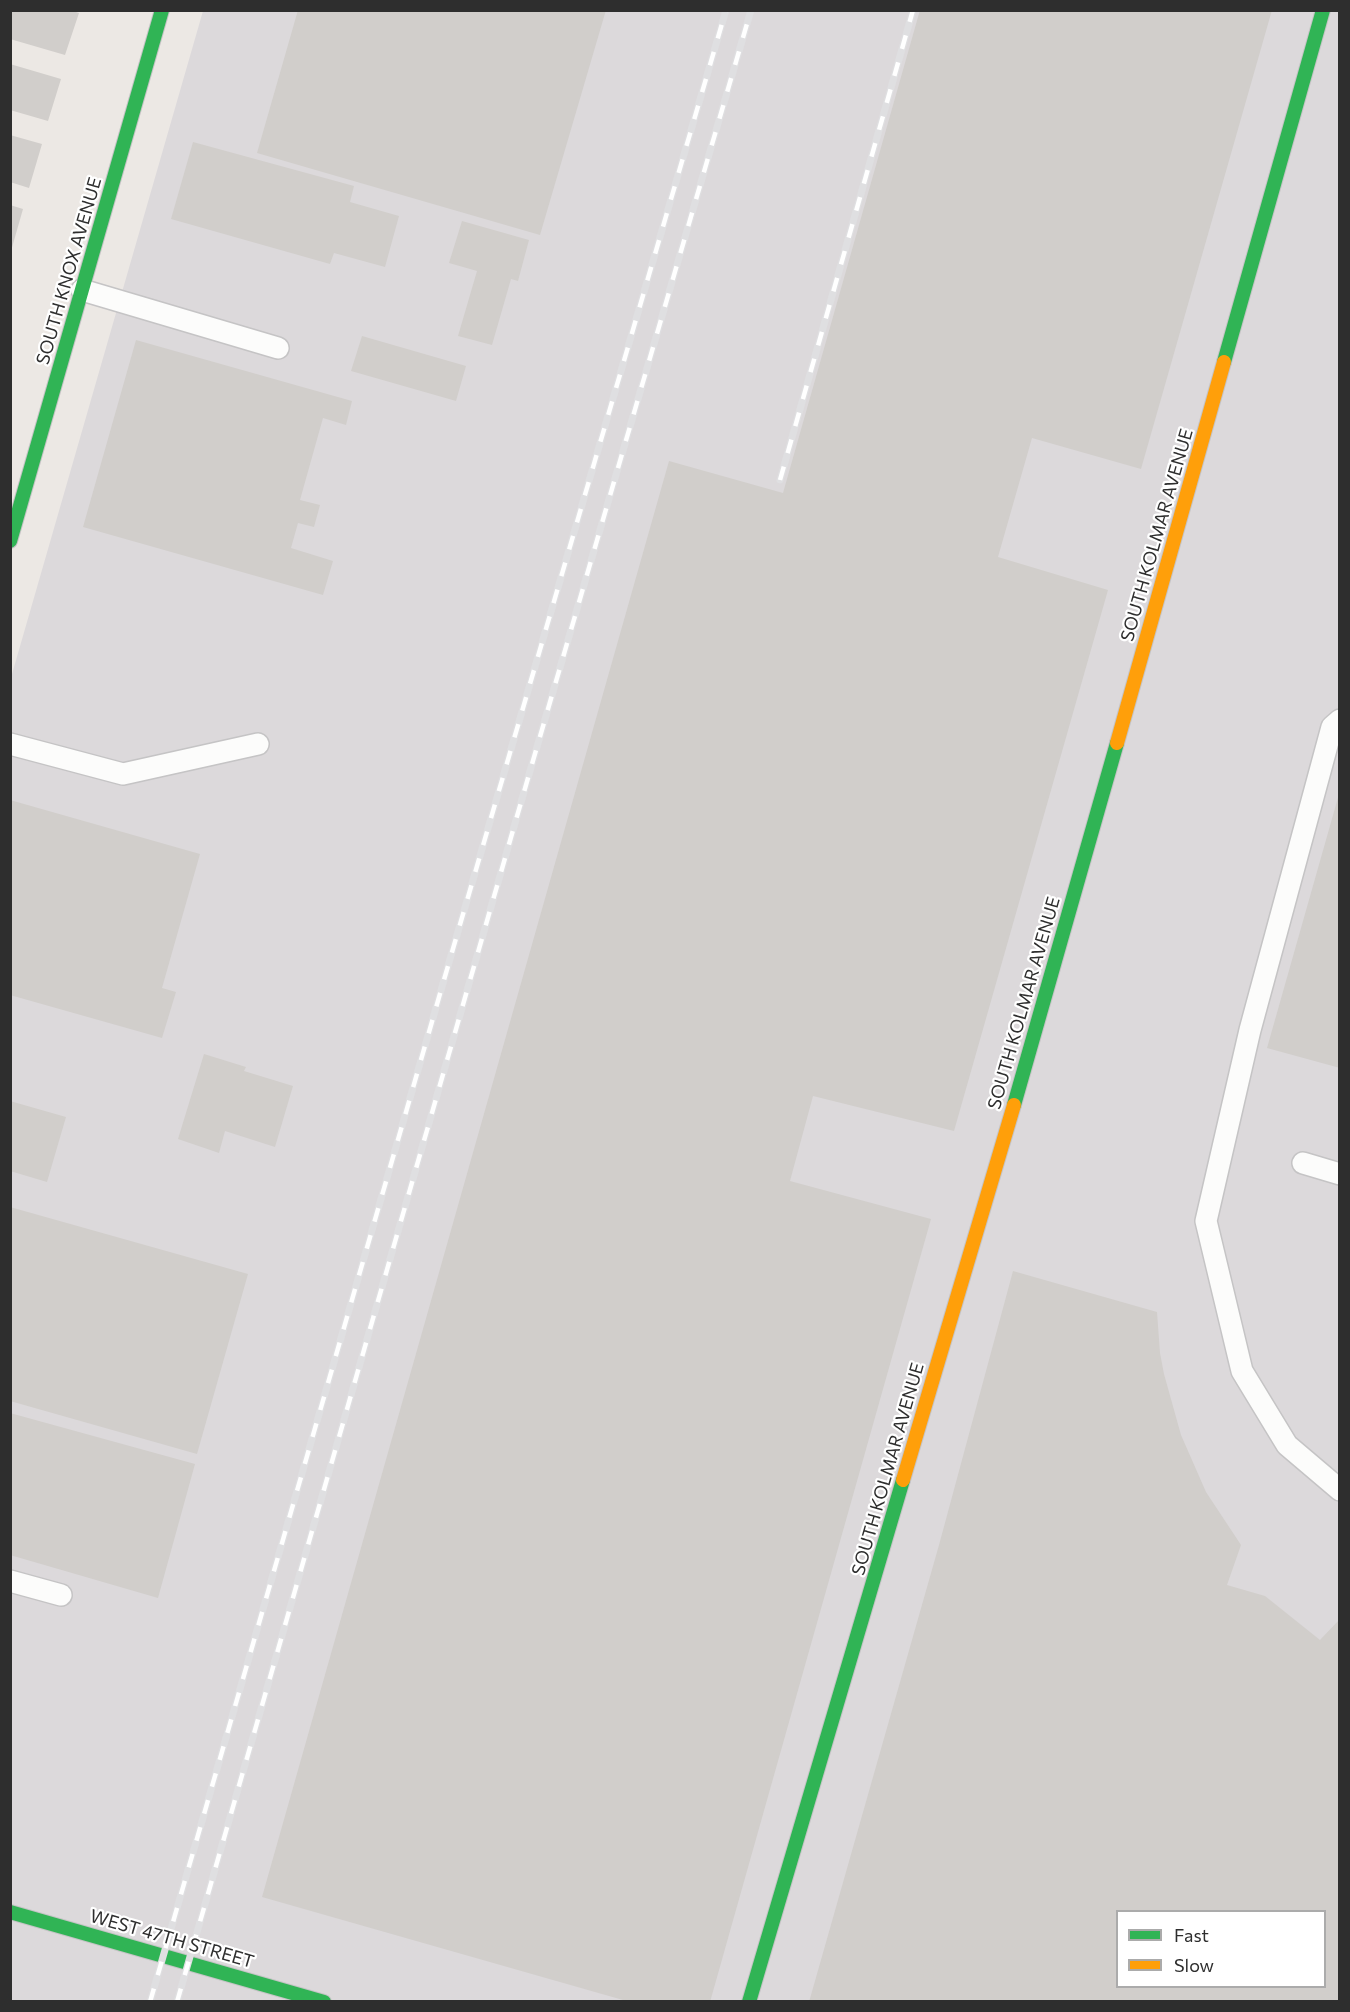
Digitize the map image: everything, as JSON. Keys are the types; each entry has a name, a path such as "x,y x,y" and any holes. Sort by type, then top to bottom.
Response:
{"street":[{"name":"SOUTH KNOX AVENUE","path":"10,541 162,10"},
{"name":"SOUTH KOLMAR AVENUE","path":"749,2001 1033,1040 1323,10"},
{"name":"WEST 47TH STREET","path":"10,1912 324,2001"}],"lane":[{"path":"82,290 278,348"},
{"path":"1340,720 1332,727 1253,1019 1206,1221 1242,1371 1287,1445 1340,1490"},
{"path":"10,744 123,774 258,744"},
{"path":"1303,1162 1340,1174"},
{"path":"10,1581 61,1596"}],"shaded area":[{"path":"203,11 1339,11 1339,2001 11,2001 10,681"}],"building":[{"path":"10,10 70,10 79,13 65,55 10,39"},
{"path":"298,10 606,10 540,235 257,153"},
{"path":"920,10 1272,10 1141,469 1032,438 998,557 1108,590 954,1131 813,1096 790,1181 931,1219 710,2002 630,2002 262,1897 669,461 783,493"},
{"path":"10,64 61,79 48,121 10,110"},
{"path":"10,135 42,144 29,188 10,182"},
{"path":"193,142 354,186 350,202 399,216 385,267 334,253 330,264 171,219"},
{"path":"10,205 23,209 11,251 10,251"},
{"path":"462,221 529,240 518,281 511,279 492,345 458,336 477,271 449,263"},
{"path":"362,336 466,366 456,401 351,371"},
{"path":"136,340 352,401 346,425 323,418 300,500 320,505 314,527 298,523 291,548 333,561 323,595 83,527"},
{"path":"1340,794 1340,1068 1267,1048"},
{"path":"10,800 200,854 162,988 176,992 162,1038 10,995"},
{"path":"204,1054 246,1067 244,1071 293,1086 275,1147 225,1131 219,1153 178,1139"},
{"path":"10,1101 66,1117 47,1182 10,1171"},
{"path":"10,1207 248,1274 197,1454 10,1401"},
{"path":"1013,1271 1157,1312 1164,1374 1181,1435 1206,1492 1241,1545 1227,1585 1265,1596 1320,1640 1340,1619 1340,2002 809,2002 939,1545"},
{"path":"10,1413 195,1464 158,1598 10,1555"}],"railway":[{"path":"150,2002 726,10"},
{"path":"177,2002 751,10"},
{"path":"780,480 913,10"}],"traffic: fast":[{"path":"10,541 162,10"},
{"path":"1224,362 1323,10"},
{"path":"1014,1105 1117,743"},
{"path":"749,2002 903,1480"},
{"path":"10,1912 324,2002"}],"traffic: slow":[{"path":"1117,743 1224,362"},
{"path":"903,1480 1014,1105"}]}
